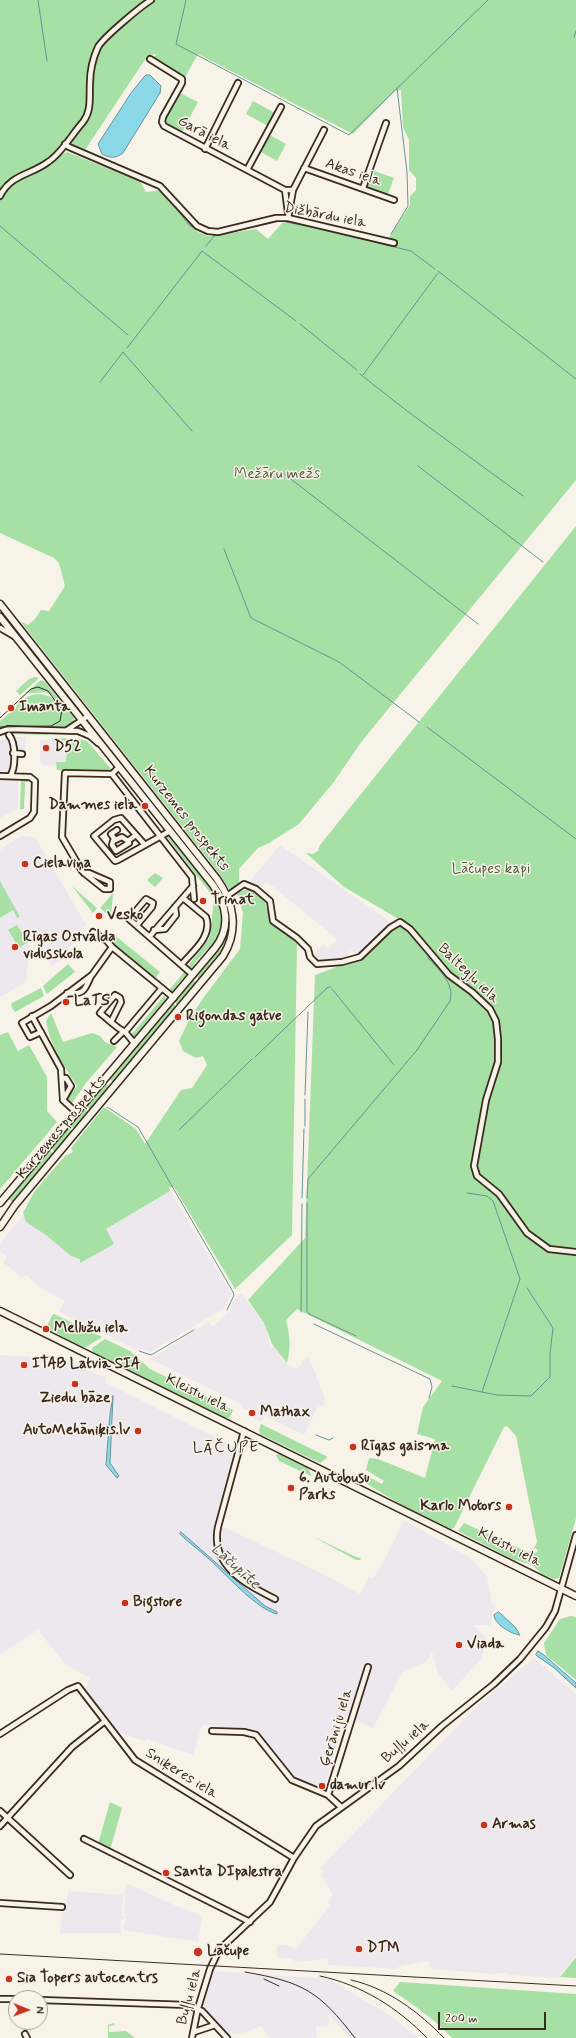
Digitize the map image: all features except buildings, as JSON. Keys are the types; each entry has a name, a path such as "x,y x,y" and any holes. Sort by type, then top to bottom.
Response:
{"main road":[{"name":"Kurzemes prospekts","path":"0,1204 193,975 221,940 225,928 225,912 216,890 173,829 88,716 1,607"},
{"name":"Kurzemes prospekts","path":"0,617 103,748 217,880 227,896 233,921 230,942 223,956 15,1205 0,1226"},
{"path":"193,975 200,984"},
{"path":"105,1080 114,1087"},
{"name":"Kleistu iela","path":"0,1311 576,1596"}],"street":[{"path":"0,196 8,185 18,176 48,162 65,144 88,115 90,106 90,82 94,58 98,47 140,7 151,0"},
{"name":"Garā iela","path":"150,59 182,79 182,82 163,117 162,122 164,126 285,190 293,190"},
{"path":"205,149 238,83"},
{"path":"248,170 281,107"},
{"path":"363,188 386,123"},
{"path":"288,216 293,190 324,130"},
{"name":"Dižbārdu iela","path":"65,144 160,186 197,226 208,231 218,232 288,216 394,243"},
{"name":"Akas iela","path":"304,168 394,200"},
{"path":"285,190 288,216"},
{"path":"0,628 16,638"},
{"path":"65,730 88,716"},
{"path":"0,732 8,729 65,730 82,732 103,748"},
{"path":"9,735 13,740 13,773 10,776"},
{"path":"13,753 22,754"},
{"path":"84,873 89,873 109,881 111,885 110,889 105,890 84,873 62,837 65,773 112,774 119,767"},
{"path":"112,774 192,877 194,899"},
{"path":"0,776 30,777 34,779 34,812 30,818 0,836"},
{"path":"145,845 125,821 119,818 114,820 94,836 115,861 145,845 160,837 173,829"},
{"path":"116,840 111,834 117,830"},
{"path":"128,841 122,837 116,840 112,845 116,851 129,843 128,841 136,835"},
{"name":"Baltegļu iela","path":"227,896 244,884 256,888 270,901 273,921 297,938 308,949 310,957 317,964 342,962 360,957 390,928 400,922 410,929 449,975 472,992 490,1009 497,1028 498,1062 481,1122 474,1166 475,1171 477,1176 499,1194 527,1233 549,1249 576,1252"},
{"path":"150,936 193,886"},
{"path":"182,964 205,937 207,921 206,917 183,898"},
{"path":"136,925 153,906 150,900 146,899 130,919 136,925 182,964 193,975"},
{"path":"93,932 109,943 174,998"},
{"path":"67,993 78,994 84,990 92,975 112,947"},
{"path":"41,1032 30,1037 22,1023 51,1006 92,975"},
{"path":"114,1041 124,1032 162,988"},
{"path":"111,1022 121,1002 120,998 115,995 100,1013 111,1022 124,1032 135,1044"},
{"path":"32,1016 61,1069 63,1100 77,1113"},
{"path":"62,1079 66,1078 71,1086 63,1100"},
{"path":"244,1431 218,1526 217,1542 221,1555 234,1575 243,1582 275,1599"},
{"name":"Buļļu iela","path":"192,2038 198,2008 211,1966 219,1950 270,1902 294,1858 316,1826 399,1766 442,1726 494,1684 520,1659 546,1627 555,1611 576,1535"},
{"name":"Ģerāniju iela","path":"328,1795 368,1667"},
{"name":"Sniķeres iela","path":"0,1734 68,1690 78,1686 135,1760 294,1858"},
{"path":"0,1826 72,1747 105,1721"},
{"path":"212,1731 244,1732 256,1735 292,1780 328,1795 341,1807"},
{"path":"0,1811 70,1875"},
{"path":"84,1840 250,1922"},
{"path":"0,1904 62,1907"},
{"path":"48,2000 188,2004 198,2008 227,2038"},
{"path":"194,2032 215,2025"}],"shaded area":[{"path":"8,737 26,737 25,756 19,756 18,808 0,818 0,741"},
{"path":"40,740 67,740 66,762 56,762 56,766 42,765 40,761"},
{"path":"21,836 35,837 86,925 60,961 51,966 31,932 26,982 0,997 0,850"},
{"path":"280,845 392,923 358,956 351,950 343,961 320,962 313,956 323,944 329,949 337,939 271,885 266,882 260,888 250,881"},
{"path":"170,1191 232,1294 224,1308 151,1352 136,1349 59,1312 65,1301 39,1287 26,1275 22,1278 3,1262 7,1257 0,1251 0,1243 27,1211 78,1254 81,1263 106,1229"},
{"path":"241,1293 264,1323 271,1347 274,1346 290,1368 293,1367 296,1369 301,1365 303,1360 309,1357 325,1399 324,1404 317,1408 304,1435 265,1416 262,1422 248,1415 251,1409 249,1408 246,1410 242,1408 243,1405 150,1359 209,1322 210,1325 214,1326 230,1311 232,1303"},
{"path":"0,1355 69,1359 82,1365 81,1369 85,1367 89,1369 88,1371 106,1377 106,1383 235,1447 214,1526 226,1528 317,1571 360,1594 369,1577 373,1579 383,1563 404,1520 469,1557 487,1576 492,1604 496,1606 492,1614 491,1625 474,1625 486,1638 482,1658 452,1691 438,1673 432,1652 426,1662 402,1673 373,1728 346,1717 323,1789 298,1780 256,1730 202,1725 193,1755 153,1741 146,1739 145,1741 120,1733 85,1689 90,1678 65,1664 38,1630 0,1654"},
{"path":"534,1658 576,1694 576,1955 558,1978 508,1975 506,1972 494,1974 431,1969 428,1961 399,1966 399,1969 329,1965 327,1959 295,1962 294,1959 277,1957 277,1945 286,1945 296,1949 330,1905 328,1902 333,1895 321,1875 323,1872 320,1868 479,1704"},
{"path":"126,1883 202,1916 198,1942 123,1930 126,1917 124,1913"},
{"path":"69,1891 123,1895 122,1916 124,1919 121,1919 121,1933 60,1933 62,1911"},
{"path":"214,1971 329,1979 392,2017 418,2038 350,2038 328,2013 329,2026 316,2027 317,2038 269,2038 262,2026 239,2034 226,2033 203,2007"}],"green space":[{"name":"Mežāru mežs","path":"0,0 576,0 576,480 362,741 333,783 299,824 269,843 258,848 239,869 239,885 231,892 218,872 20,621 28,625 35,619 41,610 49,611 65,586 59,563 54,558 0,533","holes":["157,54 151,59 185,77 198,54 353,134 395,91 401,90 403,127 409,140 409,170 416,178 416,190 410,196 410,205 384,245 294,223 282,223 268,239 256,229 207,236 196,231 161,190 146,192 140,181 67,152 63,154 57,148 65,139 70,145 85,150 148,55"]},
{"path":"178,92 198,102 182,132 167,124 165,120"},
{"path":"253,101 275,113 268,126 246,114"},
{"path":"270,135 286,144 277,161 261,152"},
{"path":"372,170 394,178 388,194 368,188 367,184"},
{"name":"Lāčupes kapi","path":"576,526 576,1518 559,1578 554,1579 542,1574 532,1565 512,1559 458,1531 464,1523 528,1552 530,1551 536,1553 538,1550 534,1548 537,1542 516,1436 507,1426 504,1427 454,1528 451,1529 404,1506 365,1483 369,1477 382,1484 384,1481 366,1470 369,1458 378,1459 425,1478 435,1439 417,1434 423,1407 442,1381 297,1309 286,1320 290,1342 287,1363 272,1344 264,1323 248,1300 305,1238 315,975 361,958 402,921 344,887 306,853 313,854 318,851 320,845"},
{"path":"35,677 39,678 20,695 16,691 29,679"},
{"path":"41,680 45,682 74,717 73,724 65,729 0,730 0,721 24,699 37,694 55,699 52,695 45,692 26,693"},
{"path":"10,731 45,732 49,735 11,734"},
{"path":"52,738 79,739 87,741 112,770 57,770 56,762 66,762 67,741 54,740 54,743"},
{"path":"21,779 31,779 31,782 25,782 24,809 20,809"},
{"path":"175,830 208,870 218,885 225,900 230,916 230,932 225,949 217,961 200,980 196,975 216,951 227,908 173,831"},
{"path":"171,835 197,866 215,892 221,905 224,917 223,929 213,948 207,949 194,964 197,967 192,971 188,966 210,937 214,898 166,836"},
{"path":"155,873 163,878 155,887 147,880"},
{"path":"0,881 20,917 17,918 13,910 0,918"},
{"path":"72,886 97,908 93,913"},
{"path":"247,889 255,891 264,899 271,920 274,924 287,932 297,944 292,1235 235,1289 174,1187 169,1187 170,1191 106,1229 114,1244 80,1263 80,1259 71,1256 46,1235 26,1222 23,1213 34,1192 65,1156 73,1152 71,1148 104,1107 136,1129 145,1144 181,1090 192,1088 207,1065 203,1056 196,1058 183,1051 179,1041 190,1018 240,949 243,913 237,893"},
{"path":"113,893 111,918 100,908"},
{"path":"17,925 28,942 19,948 8,930"},
{"path":"113,934 160,972 155,978 112,943"},
{"path":"68,964 75,972 47,994 43,986"},
{"path":"186,970 189,973 188,978 183,978 174,990 176,992 172,994 168,991"},
{"path":"193,979 196,983 179,1006 174,1001"},
{"path":"41,988 44,996 15,1012 11,1006 12,1003"},
{"path":"164,996 168,999 146,1023 147,1025 134,1040 130,1036"},
{"path":"172,1003 178,1008 116,1081 112,1082 110,1079 111,1076"},
{"path":"51,1013 63,1042 92,1033 100,1036 105,1042 117,1047 86,1083 72,1103 67,1098 77,1086 50,1038 46,1021"},
{"path":"8,1032 18,1051 29,1045 47,1077 47,1111 57,1122 0,1189 0,1035"},
{"path":"104,1084 107,1084 110,1088 56,1153 51,1148"},
{"path":"49,1149 54,1155 14,1203 7,1198"},
{"path":"53,1314 102,1337 86,1347 82,1347 46,1328"},
{"path":"105,1339 130,1351 150,1369 233,1410 229,1418 224,1419 93,1354 92,1348"},
{"path":"261,1424 328,1457 320,1463 260,1434 259,1430"},
{"path":"276,1455 288,1456 304,1464 308,1468 311,1476 279,1461"},
{"path":"312,1536 361,1558 360,1560 356,1560"},
{"path":"571,1616 576,1617 576,1680 546,1655 544,1643 560,1619"},
{"path":"110,1802 122,1808 110,1850 98,1844"},
{"path":"576,1957 576,1978 560,1977"},
{"path":"400,1982 576,1994 576,2038 452,2038 424,2013 393,1991"},
{"path":"114,2023 115,2025 109,2026 109,2032 126,2031 135,2038 108,2038 108,2025"}],"water":[{"path":"146,75 150,75 161,86 160,93 123,153 112,157 102,154 98,144 131,93"},
{"path":"113,1396 110,1463 119,1476 117,1478 106,1465"},
{"name":"Lāčupīte","path":"181,1532 265,1606 277,1612 277,1614 269,1611 250,1598 208,1558 183,1537 180,1534"},
{"path":"499,1612 515,1627 520,1635 508,1631 497,1622 494,1615"},
{"path":"538,1651 576,1683 576,1688 553,1667 537,1656"}],"waterway":[{"path":"38,0 47,61"},
{"path":"186,0 176,44 349,135 488,0"},
{"path":"574,37 576,31"},
{"path":"391,234 408,206 407,172 397,88"},
{"path":"170,200 189,225 205,234"},
{"path":"206,246 214,236 280,221 307,226"},
{"path":"0,226 128,335"},
{"path":"312,227 411,251 435,269"},
{"path":"127,348 202,251 296,321"},
{"path":"438,271 576,379"},
{"path":"363,375 438,273"},
{"path":"300,324 357,370"},
{"path":"100,382 123,352 192,431"},
{"path":"360,374 407,411 523,496"},
{"path":"418,466 543,562"},
{"path":"283,473 478,624"},
{"path":"224,549 251,618 339,662 419,722"},
{"path":"427,727 576,839"},
{"path":"307,1198 308,1179 417,1050 450,1001 451,994 448,982 427,957"},
{"path":"255,1057 328,987 330,987"},
{"path":"332,989 394,1065"},
{"path":"305,1095 308,1012"},
{"path":"179,1130 252,1059"},
{"path":"305,1099 305,1126"},
{"path":"107,1107 138,1127 233,1292 234,1295 227,1310"},
{"path":"302,1198 304,1129"},
{"path":"467,1193 487,1196 493,1201 520,1279 482,1392"},
{"path":"307,1203 307,1311 309,1314 356,1336"},
{"path":"301,1312 302,1204"},
{"path":"452,1386 497,1395 531,1396 550,1377 550,1354 553,1328 527,1288"},
{"path":"314,1324 430,1379 432,1387 429,1398"},
{"path":"139,1351 151,1355 194,1330"},
{"path":"316,1435 329,1440 333,1438"}],"tram line":[{"path":"0,718 31,689 38,687 48,691 62,710 60,721 51,726 0,727"}],"railway":[{"path":"0,1954 576,1986"},
{"path":"245,1972 282,1980 308,1991 331,2009 355,2038"},
{"path":"320,1976 350,1985 378,1999 404,2017 427,2038"},
{"path":"264,1979 279,1986"},
{"path":"351,1980 377,1989 402,2002 424,2019 444,2038"}],"place":[{"name":"Imanta","path":"11,708"},
{"name":"D52","path":"46,748"},
{"name":"Dammes iela","path":"145,806"},
{"name":"Cielaviņa","path":"25,864"},
{"name":"Trinat","path":"203,901"},
{"name":"Vesko","path":"99,916"},
{"name":"Rīgas Ostvalda vidusskola","path":"15,947"},
{"name":"LaTS","path":"66,1002"},
{"name":"Rigondas gatve","path":"178,1017"},
{"name":"Mellužu iela","path":"46,1329"},
{"name":"ITAB Latvia SIA","path":"24,1365"},
{"name":"Ziedu bāze","path":"75,1384"},
{"name":"Mathax","path":"252,1413"},
{"name":"AutoMehāniķis.lv","path":"138,1431"},
{"name":"Rīgas gaisma","path":"353,1447"},
{"name":"6. Autobusu Parks","path":"291,1488"},
{"name":"Karlo Motors","path":"509,1507"},
{"name":"Bigstore","path":"125,1603"},
{"name":"Viada","path":"459,1645"},
{"name":"damur.lv","path":"322,1786"},
{"name":"Armas","path":"484,1825"},
{"name":"Santa DIpalestra","path":"166,1873"},
{"name":"DTM","path":"359,1949"},
{"name":"Lāčupe","path":"198,1952"},
{"name":"Sia Topers autocentrs","path":"9,1979"}],"district":[{"name":"LĀČUPE","path":"226,1449"}]}
